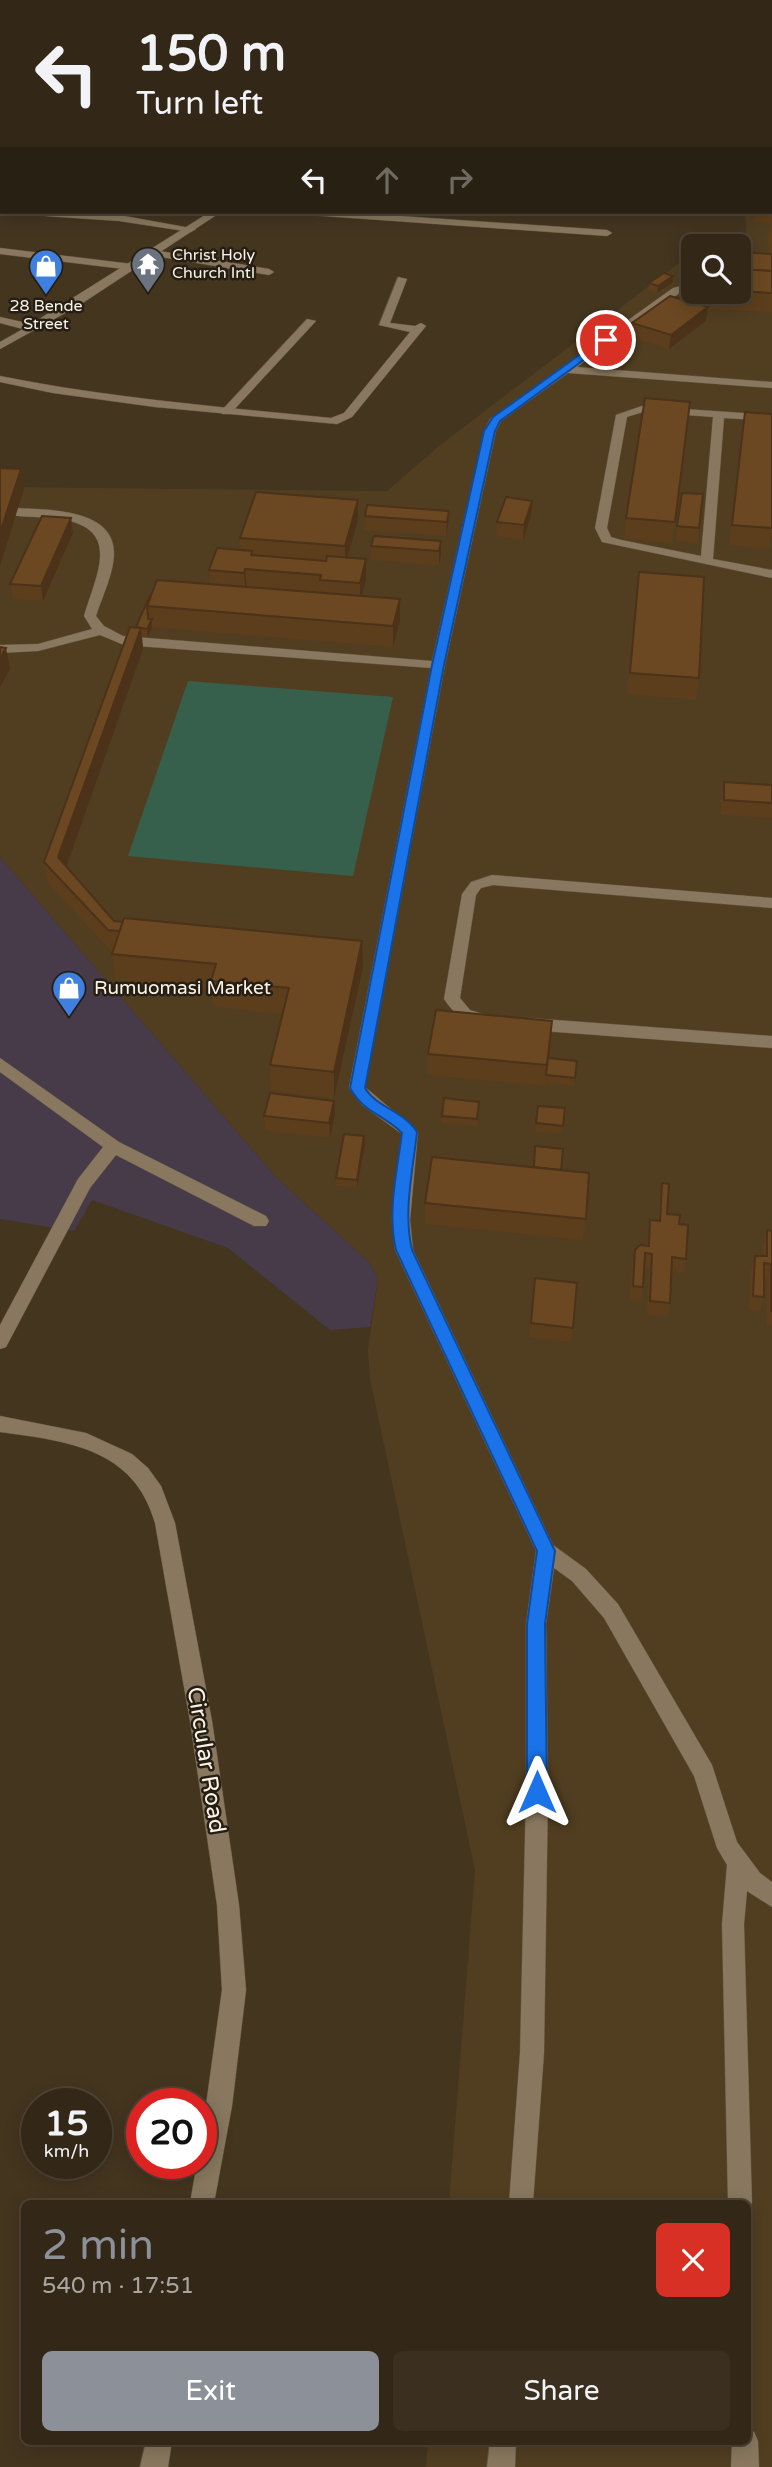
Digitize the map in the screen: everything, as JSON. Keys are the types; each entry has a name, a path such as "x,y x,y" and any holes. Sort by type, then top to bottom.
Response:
{"street":[{"path":"59,214 119,218 191,229"},
{"path":"0,346 29,327 74,304 213,214"},
{"path":"333,214 607,233"},
{"path":"0,251 132,267"},
{"path":"153,253 269,272"},
{"path":"0,379 53,390 226,412 338,421 348,415 419,328 384,325 402,279"},
{"path":"681,289 496,419 489,431 438,665 358,1088 365,1101 397,1119 410,1132 399,1230 404,1250 546,1551 579,1575 611,1611 704,1772 728,1848 752,1881 772,1896"},
{"path":"0,320 29,327"},
{"path":"226,412 311,321"},
{"path":"565,369 772,384"},
{"path":"772,418 642,409 622,415 601,528 606,539 618,543 772,574"},
{"path":"707,562 719,414"},
{"path":"16,512 80,520 104,532 109,545 108,555 90,616 100,631 133,643 438,665"},
{"path":"0,649 22,650 62,643 100,631"},
{"path":"772,903 492,880 476,885 469,894 452,999 464,1014 506,1022 772,1042"},
{"path":"1,1065 113,1146 260,1222"},
{"path":"0,1342 85,1184 113,1146"},
{"name":"Circular Road","path":"0,1424 58,1432 106,1447 135,1468 154,1493 165,1523 201,1721 228,1905 234,1990 220,2106 203,2200"},
{"path":"521,2200 533,2053 536,1624 546,1551"},
{"path":"738,1865 733,1924 740,2200"},
{"path":"154,2467 158,2445"},
{"path":"501,2467 503,2445"},
{"path":"745,2445 745,2467"}],"shaded area":[{"path":"745,214 772,214 772,2467 426,2467 428,2445 751,2445 751,2200 449,2200 475,1870 370,1379 368,1349 378,1279 370,1263 277,1178 0,857 0,487 387,491 439,446 679,263 681,304 751,304 751,234 746,234"},
{"name":"Rumuomasi Market","path":"0,857 277,1178 370,1263 378,1279 370,1327 330,1330 228,1248 92,1200 74,1231 0,1219"}],"green space":[{"path":"188,681 393,697 353,876 128,856"}],"building":[{"path":"751,253 772,254 772,271 751,270"},
{"path":"751,270 772,271 772,293 751,292"},
{"path":"664,273 673,276 658,286 649,283"},
{"path":"670,296 681,299 681,304 708,307 671,335 632,323"},
{"path":"645,398 690,402 675,522 626,518"},
{"path":"745,412 772,414 772,528 732,525"},
{"path":"0,468 21,469 0,533"},
{"path":"256,492 358,500 345,546 240,538"},
{"path":"682,493 703,494 699,528 677,526"},
{"path":"506,497 532,501 524,525 497,522"},
{"path":"367,505 449,511 447,522 365,516"},
{"path":"42,516 71,518 41,586 10,584"},
{"path":"374,536 441,541 439,551 371,546"},
{"path":"217,548 252,551 251,555 326,561 327,556 366,559 360,583 320,580 321,575 245,569 244,573 209,570"},
{"path":"639,572 704,577 699,678 630,673"},
{"path":"157,580 400,599 393,626 147,606"},
{"path":"150,595 148,619 152,619 147,629 136,627"},
{"path":"130,627 141,628 58,857 114,921 123,922 120,931 108,930 44,862"},
{"path":"0,647 6,648 0,659"},
{"path":"724,782 772,785 772,803 724,800"},
{"path":"124,918 362,941 334,1072 270,1065 289,988 211,981 216,964 112,954"},
{"path":"436,1010 552,1021 547,1065 428,1054"},
{"path":"548,1058 577,1061 575,1078 546,1075"},
{"path":"270,1093 334,1101 329,1123 264,1116"},
{"path":"444,1098 479,1102 477,1119 442,1116"},
{"path":"538,1106 565,1108 563,1126 536,1123"},
{"path":"344,1134 364,1136 357,1180 336,1178"},
{"path":"535,1146 563,1149 561,1170 534,1167"},
{"path":"432,1157 589,1173 586,1219 425,1203"},
{"path":"662,1183 669,1184 667,1214 680,1215 679,1224 688,1225 686,1259 672,1257 670,1303 650,1301 652,1254 645,1253 643,1287 633,1286 635,1250 640,1245 649,1246 650,1220 660,1221"},
{"path":"767,1230 772,1231 772,1311 771,1264 764,1263 764,1297 753,1296 755,1256 767,1256"},
{"path":"535,1278 577,1283 573,1328 531,1323"}],"place":[{"name":"Christ Holy Church Intl","path":"148,294"},
{"name":"28 Bende Street","path":"46,296"},
{"name":"Rumuomasi Market","path":"69,1018"}],"route":[{"path":"537,1792 536,1624 546,1551 404,1250 399,1230 410,1132 397,1119 365,1101 358,1088 438,665 489,431 496,419 606,340"}]}
